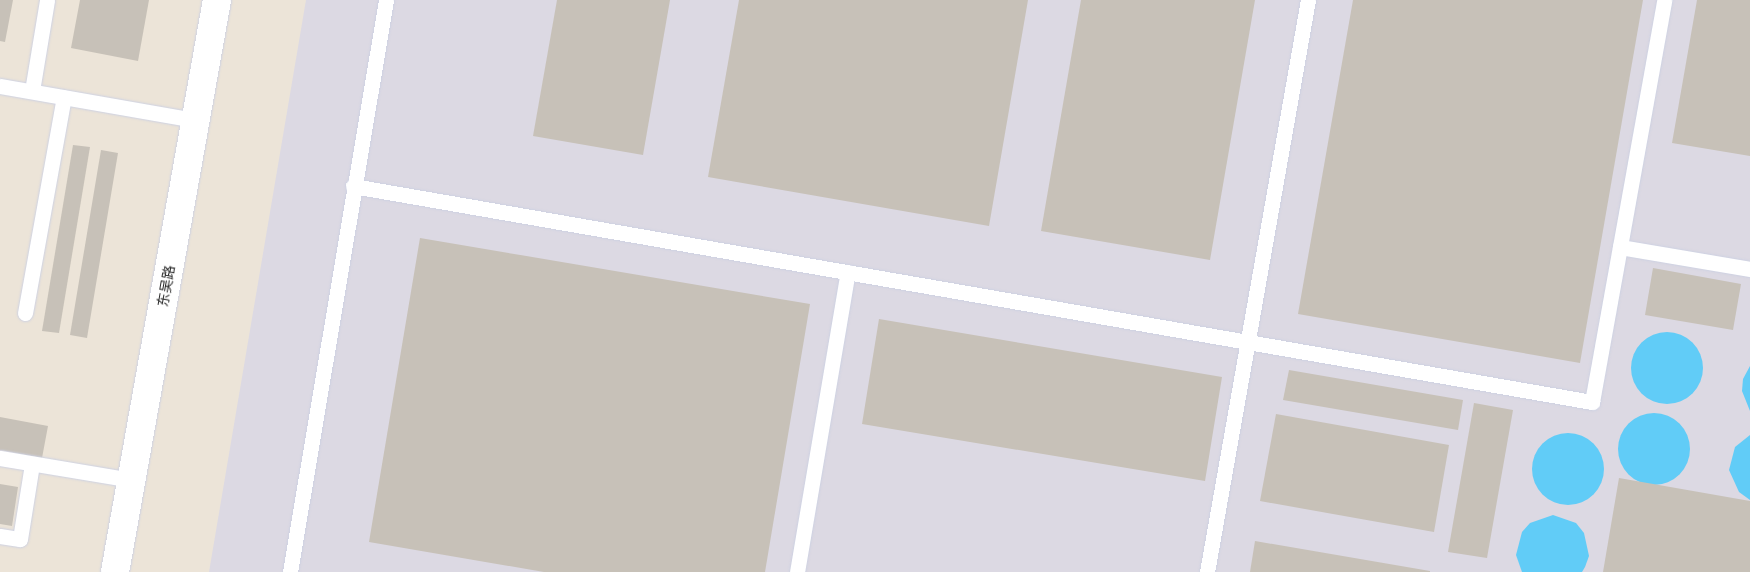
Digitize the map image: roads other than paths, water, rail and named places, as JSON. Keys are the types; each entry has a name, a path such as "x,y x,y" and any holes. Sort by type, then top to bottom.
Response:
{"street":[{"name":"东吴路","path":"115,572 217,0"}],"lane":[{"path":"32,92 47,0"},
{"path":"290,572 353,186 386,0"},
{"path":"1207,572 1308,0"},
{"path":"353,186 1592,402 1664,0"},
{"path":"0,86 195,120"},
{"path":"25,313 64,97"},
{"path":"1620,247 1750,269"},
{"path":"797,572 848,272"},
{"path":"0,458 131,480"},
{"path":"0,536 20,539 32,464"}],"water":[{"path":"1660,332 1674,332 1693,342 1703,361 1703,375 1693,394 1674,404 1660,404 1641,394 1631,375 1631,361 1641,342"},
{"path":"1750,366 1750,411 1742,391 1743,379"},
{"path":"1647,413 1661,413 1680,423 1690,442 1690,456 1680,475 1661,485 1647,485 1628,475 1618,456 1618,442 1628,423"},
{"path":"1561,433 1575,433 1594,443 1604,462 1604,476 1594,495 1575,505 1561,505 1542,495 1532,476 1532,462 1542,443"},
{"path":"1750,435 1750,500 1739,492 1729,470 1735,447"},
{"path":"1553,515 1576,523 1584,533 1589,556 1585,567 1582,572 1522,572 1516,555 1522,532 1530,523"}]}
